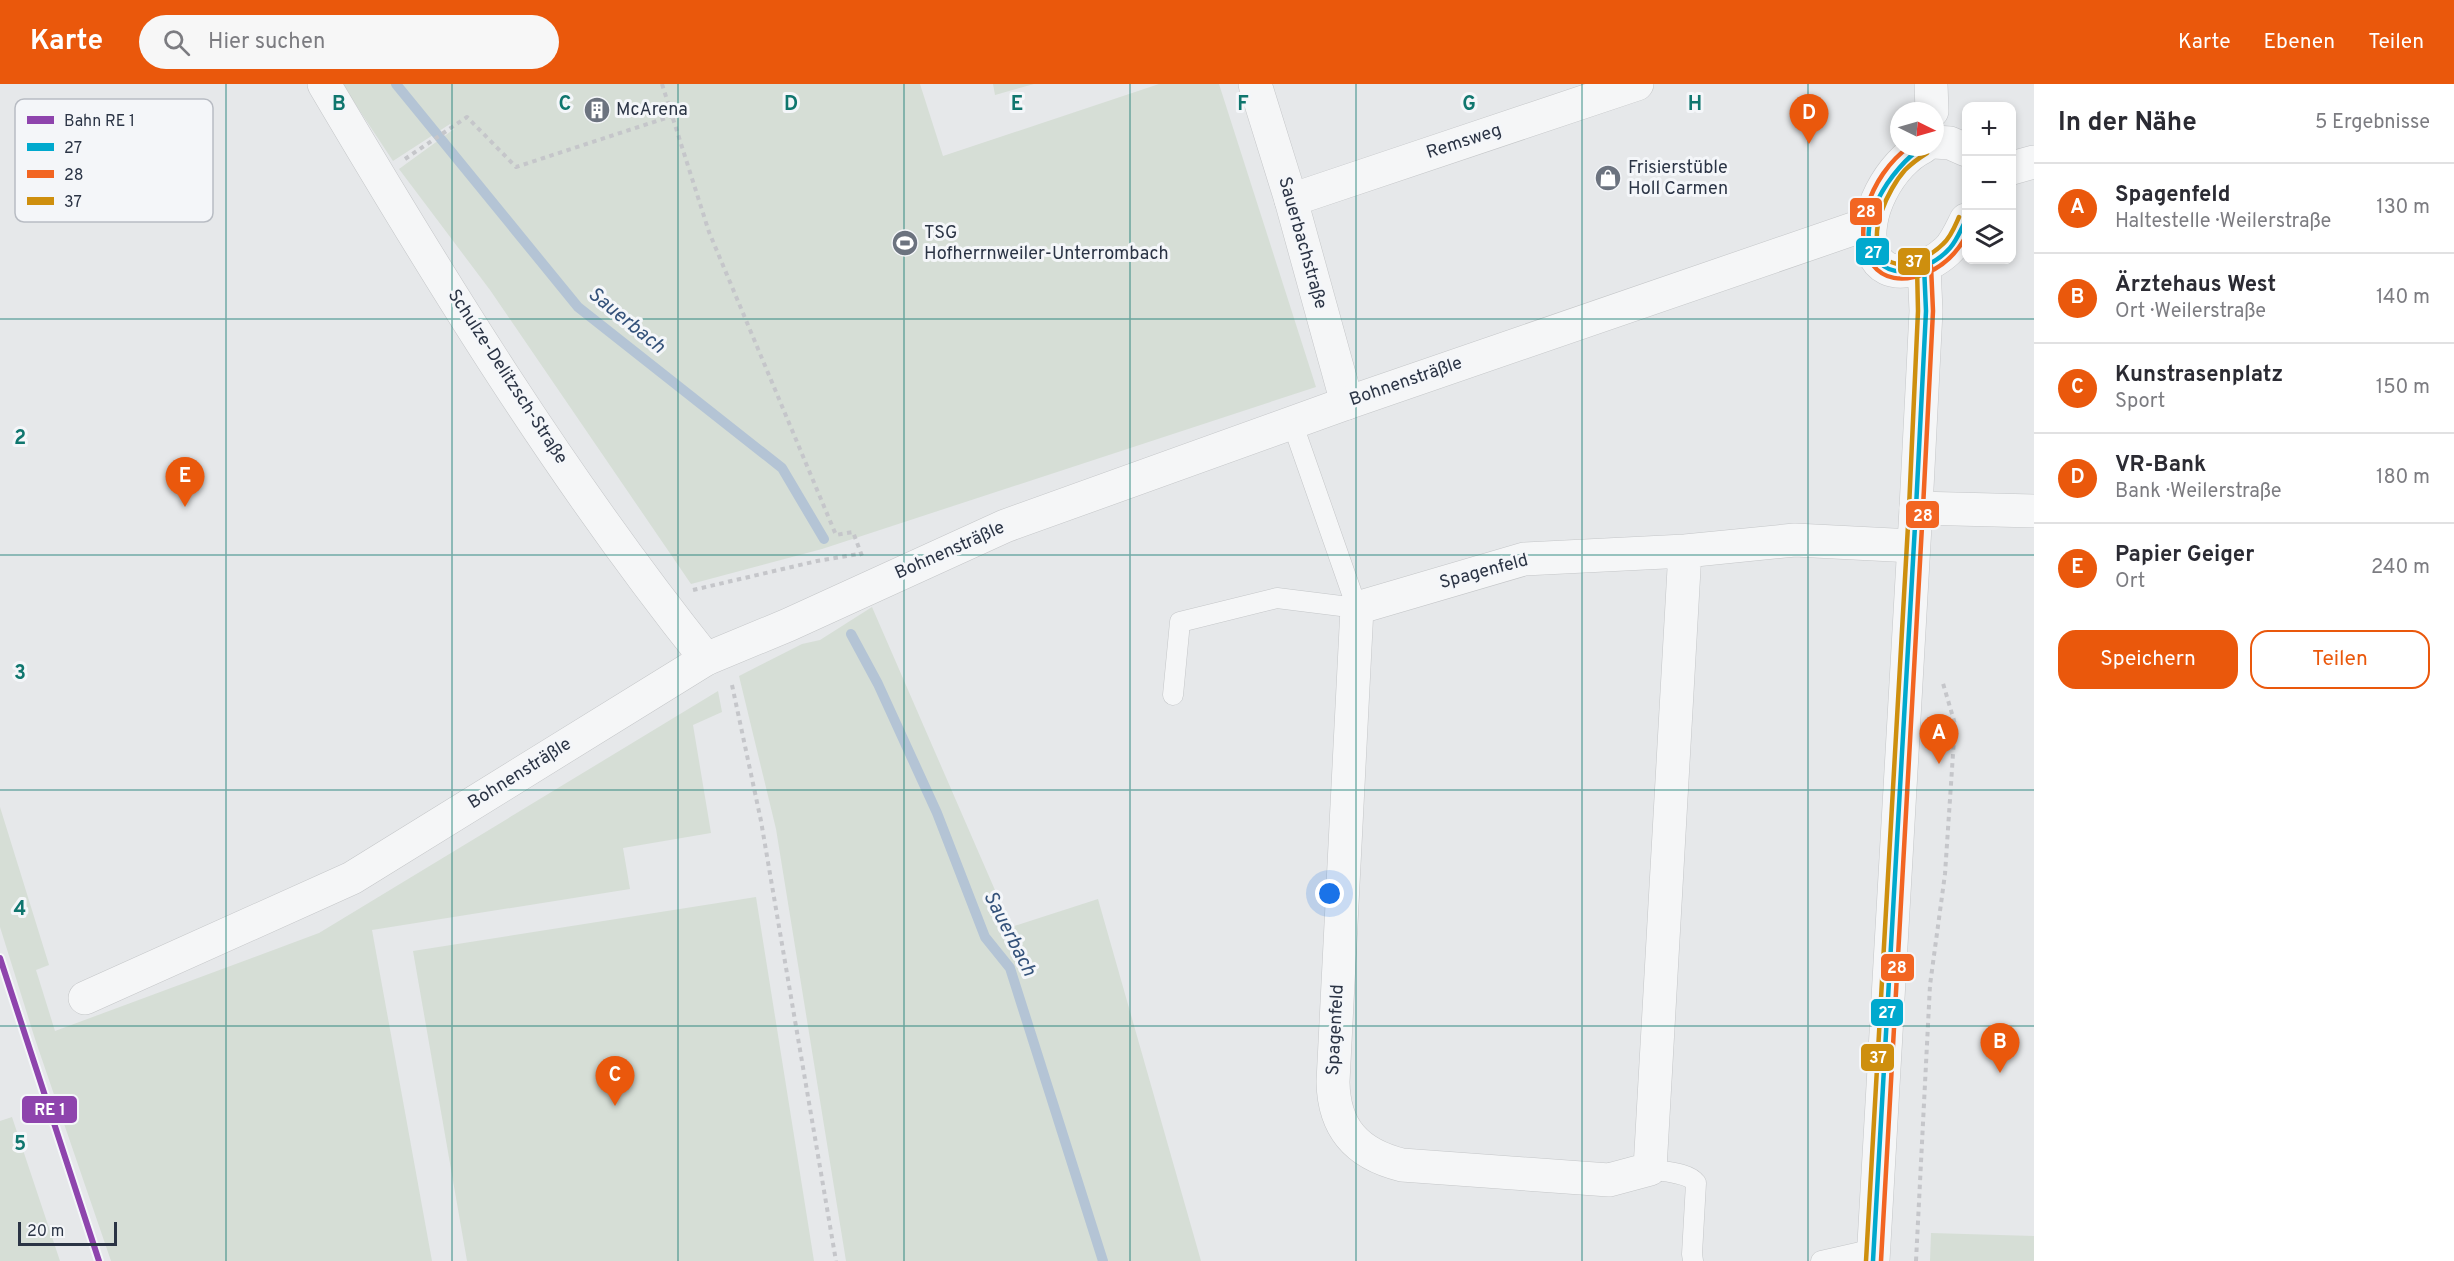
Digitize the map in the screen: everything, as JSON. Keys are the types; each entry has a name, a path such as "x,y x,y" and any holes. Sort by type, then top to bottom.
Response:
{"street":[{"name":"Schulze-Delitzsch-Straße","path":"324,84 380,179 531,419 657,598 713,656"},
{"name":"Sauerbachstraße","path":"1255,84 1291,200 1347,403"},
{"name":"Remsweg","path":"1291,200 1637,84"},
{"path":"1931,84 1932,102"},
{"path":"1944,143 1962,148"},
{"path":"1909,156 1893,171 1880,195 1870,223 1873,252 1886,268 1901,272 1924,266 1948,251 1962,227"},
{"path":"2016,167 2034,162"},
{"name":"Bohnensträßle","path":"85,998 352,878 713,656 788,625 1005,526 1292,422 1870,223"},
{"path":"1874,1255 1926,311 1924,266"},
{"path":"1916,507 2034,511"},
{"name":"Spagenfeld","path":"1650,1169 1609,1180 1402,1165 1383,1161 1367,1152 1353,1140 1342,1125 1335,1104 1333,1082 1357,608 1524,559 1685,551 1794,540 1913,546"},
{"path":"1650,1169 1685,551"}],"lane":[{"name":"Spagenfeld","path":"1173,695 1180,622 1277,598 1357,608 1292,422"},
{"name":"Spagenfeld","path":"1650,1169 1693,1178 1696,1183 1693,1261"},
{"path":"1821,1261 1874,1255"}],"path":[{"path":"662,84 709,232 836,535 854,532"},
{"path":"411,154 466,117 516,167 672,116"},
{"path":"657,598 861,553"},
{"path":"713,656 729,672 761,821 836,1261"},
{"path":"1916,1261 1930,985 1945,874 1955,724 1939,671"}],"shaded area":[{"name":"TSG Hofherrnweiler-Unterrombach","path":"342,84 920,84 943,156 1159,84 1219,84 1316,387 822,549 691,584 490,290 399,169 454,129 450,124 393,161"},
{"path":"993,84 1034,84 995,95"},
{"path":"872,607 1011,927 1098,899 1201,1261 846,1261 776,829 739,676 802,644 820,640"},
{"path":"718,691 722,712 693,725 711,833 623,848 630,889 372,930 432,1261 111,1261 35,1039 0,927 0,807 49,965 36,970 55,1031 319,933"},
{"path":"756,897 814,1261 467,1261 413,951"},
{"path":"12,1117 60,1261 0,1261 0,1121"},
{"path":"1931,1233 2034,1236 2034,1261 1930,1261"}],"waterway":[{"name":"Sauerbach","path":"396,84 578,307 782,468 824,539"},
{"name":"Sauerbach","path":"851,634 878,684 937,813 985,937 1010,968 1103,1261"}],"transit line":[{"name":"28","path":"1898,156 1883,174 1867,207 1864,239 1873,265 1882,273 1894,278 1909,278 1927,273 1939,266 1950,258 1962,243"},
{"name":"27","path":"1911,156 1888,183 1871,217 1869,234 1871,250 1880,263 1888,269 1897,271 1907,271 1926,265 1950,248 1962,228"},
{"name":"37","path":"1923,156 1905,170 1886,200 1878,225 1879,249 1885,258 1899,264 1923,258 1946,241 1959,217"},
{"name":"37","path":"1866,1261 1909,508 1918,311 1917,266"},
{"name":"27","path":"1873,1261 1916,508 1926,311 1924,266"},
{"name":"28","path":"1881,1261 1933,311 1931,266"},
{"path":"0,958 99,1261"}],"place":[{"name":"McArena","path":"597,110"},
{"name":"VR-Bank","path":"1809,144"},
{"name":"Frisierstüble Holl Carmen","path":"1608,178"},
{"name":"TSG Hofherrnweiler-Unterrombach","path":"905,243"},
{"name":"Papier Geiger","path":"185,507"},
{"name":"Spagenfeld","path":"1939,764"},
{"name":"Ärztehaus West","path":"2000,1073"},
{"name":"Kunstrasenplatz","path":"615,1106"}]}
